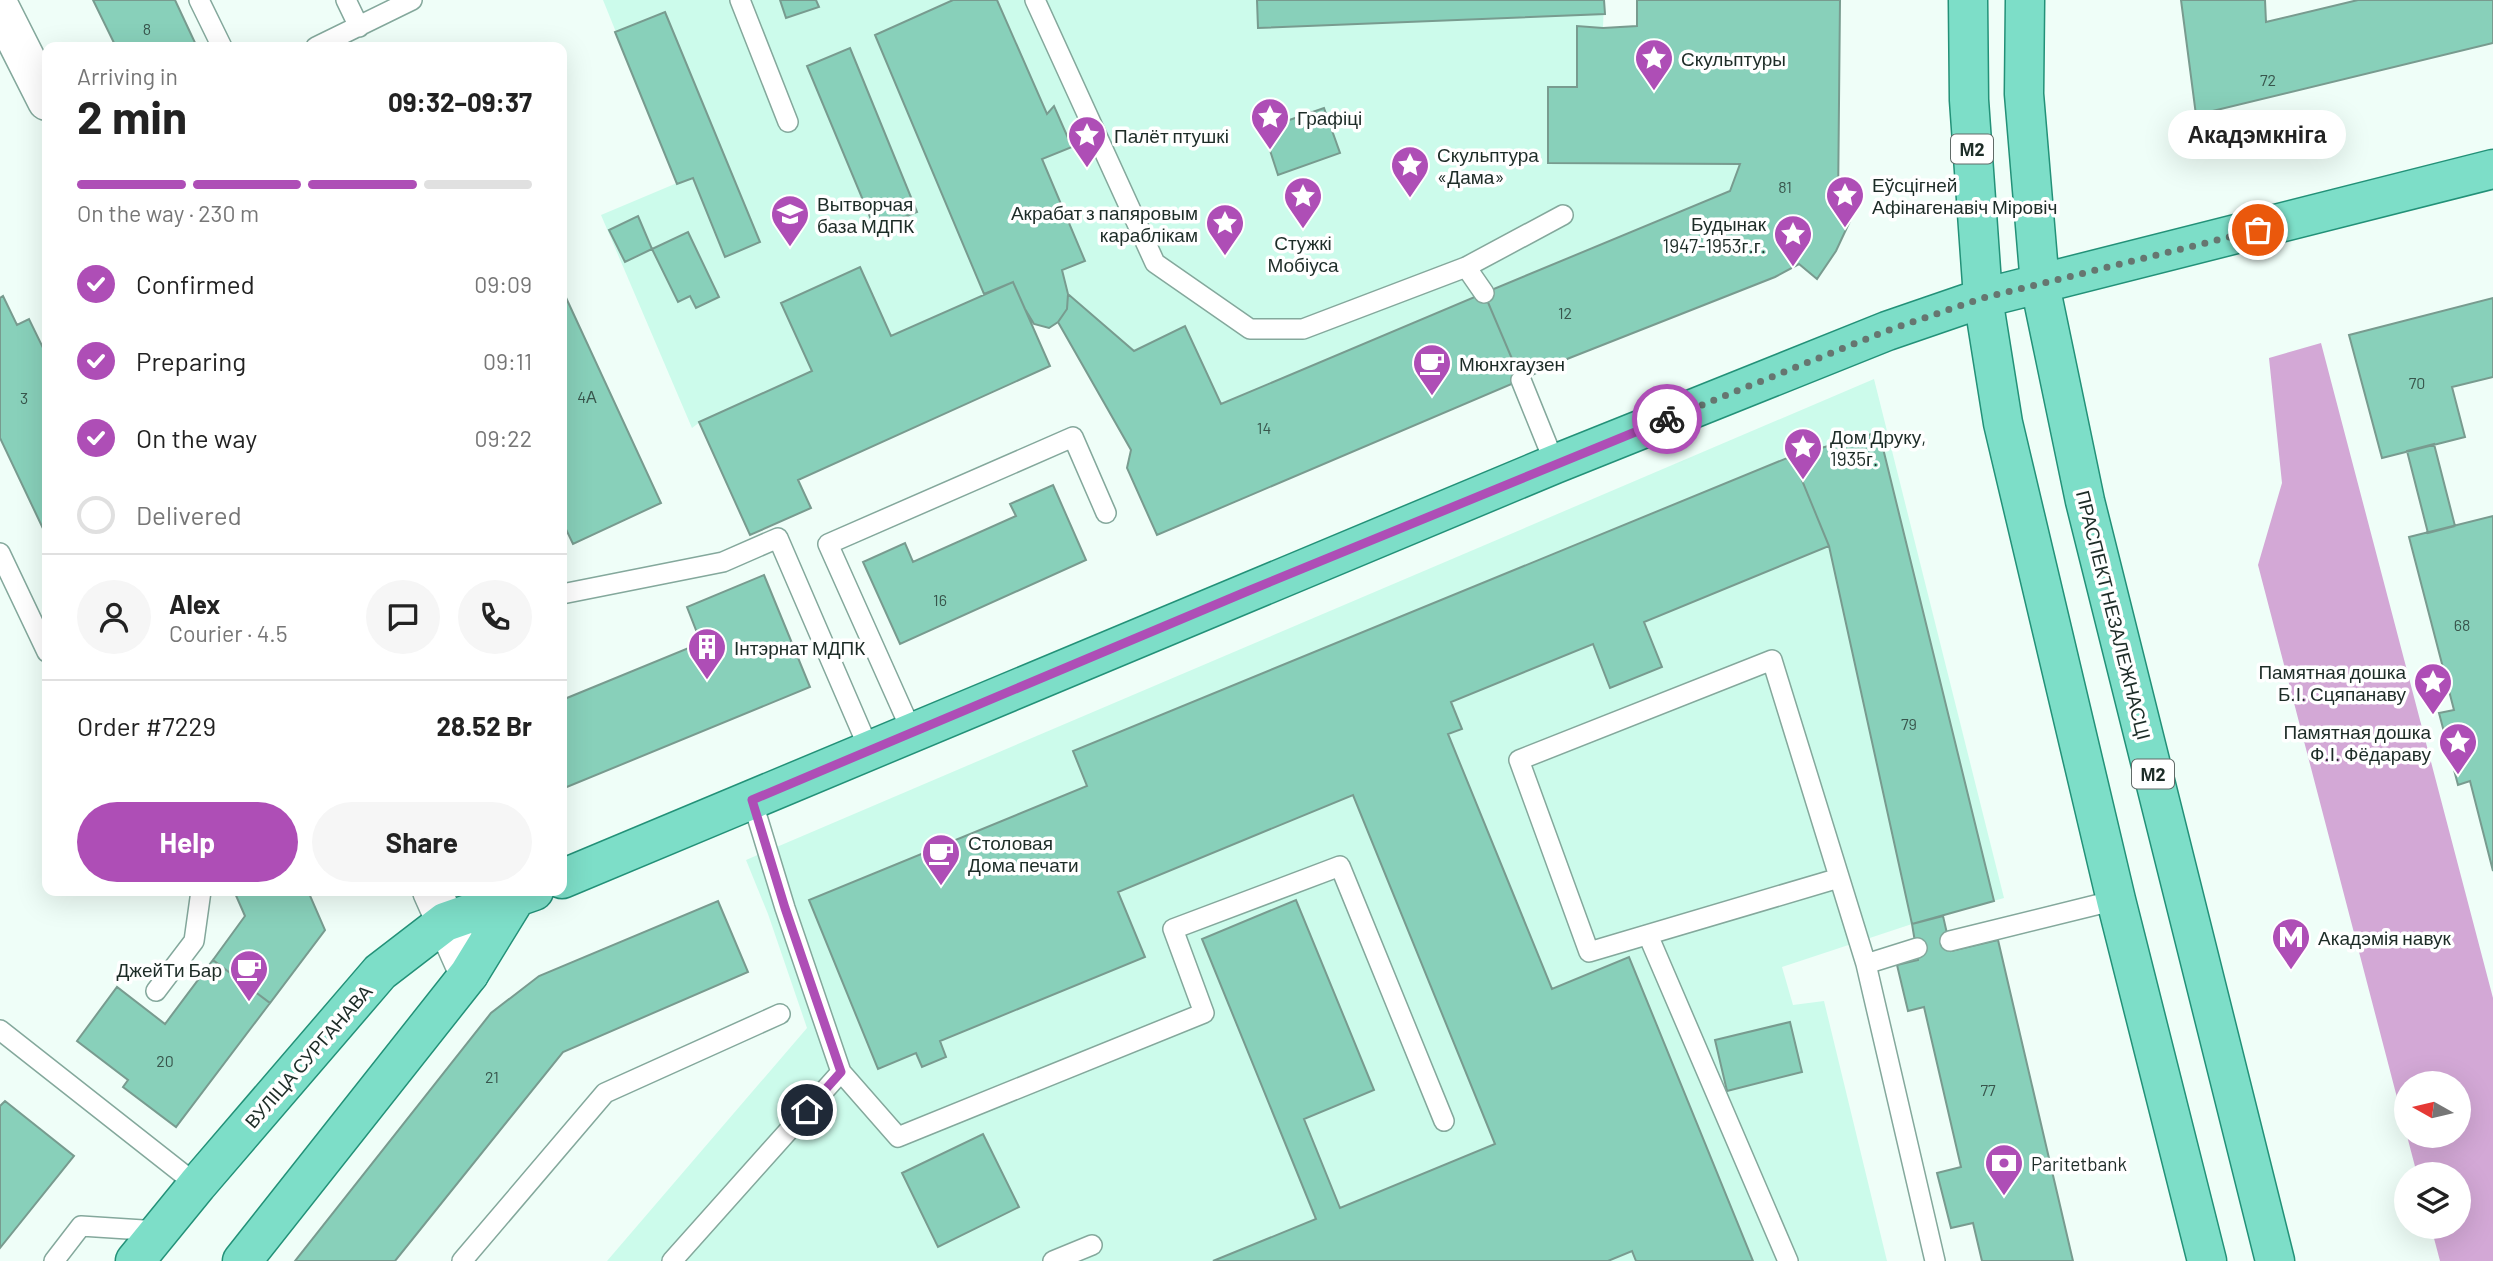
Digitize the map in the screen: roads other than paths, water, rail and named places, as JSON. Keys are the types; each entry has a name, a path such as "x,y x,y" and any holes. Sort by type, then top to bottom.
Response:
{"main road":[{"name":"М2","path":"1968,0 1969,100 1983,298 2003,423 2116,900 2207,1261"},
{"name":"ПРАСПЕКТ НЕЗАЛЕЖНАСЦІ","path":"2025,0 2024,94 2040,285 2085,501 2275,1261"},
{"path":"0,8 42,91"},
{"path":"567,877 1555,464 1886,331 1983,298 2493,169"},
{"name":"ВУЛІЦА СУРГАНАВА","path":"135,1261 197,1185 439,906 517,896"},
{"name":"ВУЛІЦА СУРГАНАВА","path":"242,1261 468,974 524,896"},
{"path":"439,906 468,974"}],"lane":[{"path":"199,0 220,42"},
{"path":"346,0 359,27"},
{"path":"327,42 412,0"},
{"path":"740,0 788,122"},
{"path":"1035,0 1155,263 1250,329 1303,329 1466,267 1563,215"},
{"path":"1466,267 1484,293"},
{"path":"1521,380 1555,464"},
{"path":"912,732 828,544 1073,437 1106,513"},
{"path":"567,593 723,562 778,538 869,749"},
{"path":"0,553 42,641"},
{"path":"1839,878 1589,952 1519,760 1772,660 1866,964 1935,1261"},
{"path":"752,800 785,908 841,1072 898,1137 1205,1013 1173,929 1340,866 1444,1121"},
{"path":"156,990 194,941 200,896"},
{"path":"1950,941 2116,900"},
{"path":"1648,934 1788,1261"},
{"path":"1866,964 1917,948"},
{"path":"462,1261 605,1093 780,1014"},
{"path":"0,1030 197,1185"},
{"path":"672,1261 841,1072"},
{"path":"54,1261 81,1226 159,1231"},
{"path":"1053,1261 1092,1245"}],"place":[{"name":"Скульптуры","path":"1654,92"},
{"name":"Графіці","path":"1270,151"},
{"name":"Палёт птушкі","path":"1087,169"},
{"name":"Скульптура «Дама»","path":"1410,199"},
{"name":"Еўсцігней Афінагенавіч Міровіч","path":"1845,229"},
{"name":"Стужкі Мобіуса","path":"1303,230"},
{"name":"Акадэмкніга","path":"2258,230"},
{"name":"Вытворчая база МДПК","path":"790,248"},
{"name":"Акрабат з папяровым караблікам","path":"1225,257"},
{"name":"Будынак 1947-1953г.г.","path":"1793,268"},
{"name":"Мюнхгаузен","path":"1432,397"},
{"name":"Дом Друку, 1935г.","path":"1803,481"},
{"name":"Інтэрнат МДПК","path":"707,681"},
{"name":"Памятная дошка Б.І. Сцяпанаву","path":"2433,716"},
{"name":"Памятная дошка Ф.І. Фёдараву","path":"2458,776"},
{"name":"Столовая Дома печати","path":"941,887"},
{"name":"Акадэмія навук","path":"2291,971"},
{"name":"ДжейТи Бар","path":"249,1003"},
{"name":"Paritetbank","path":"2004,1197"}]}
